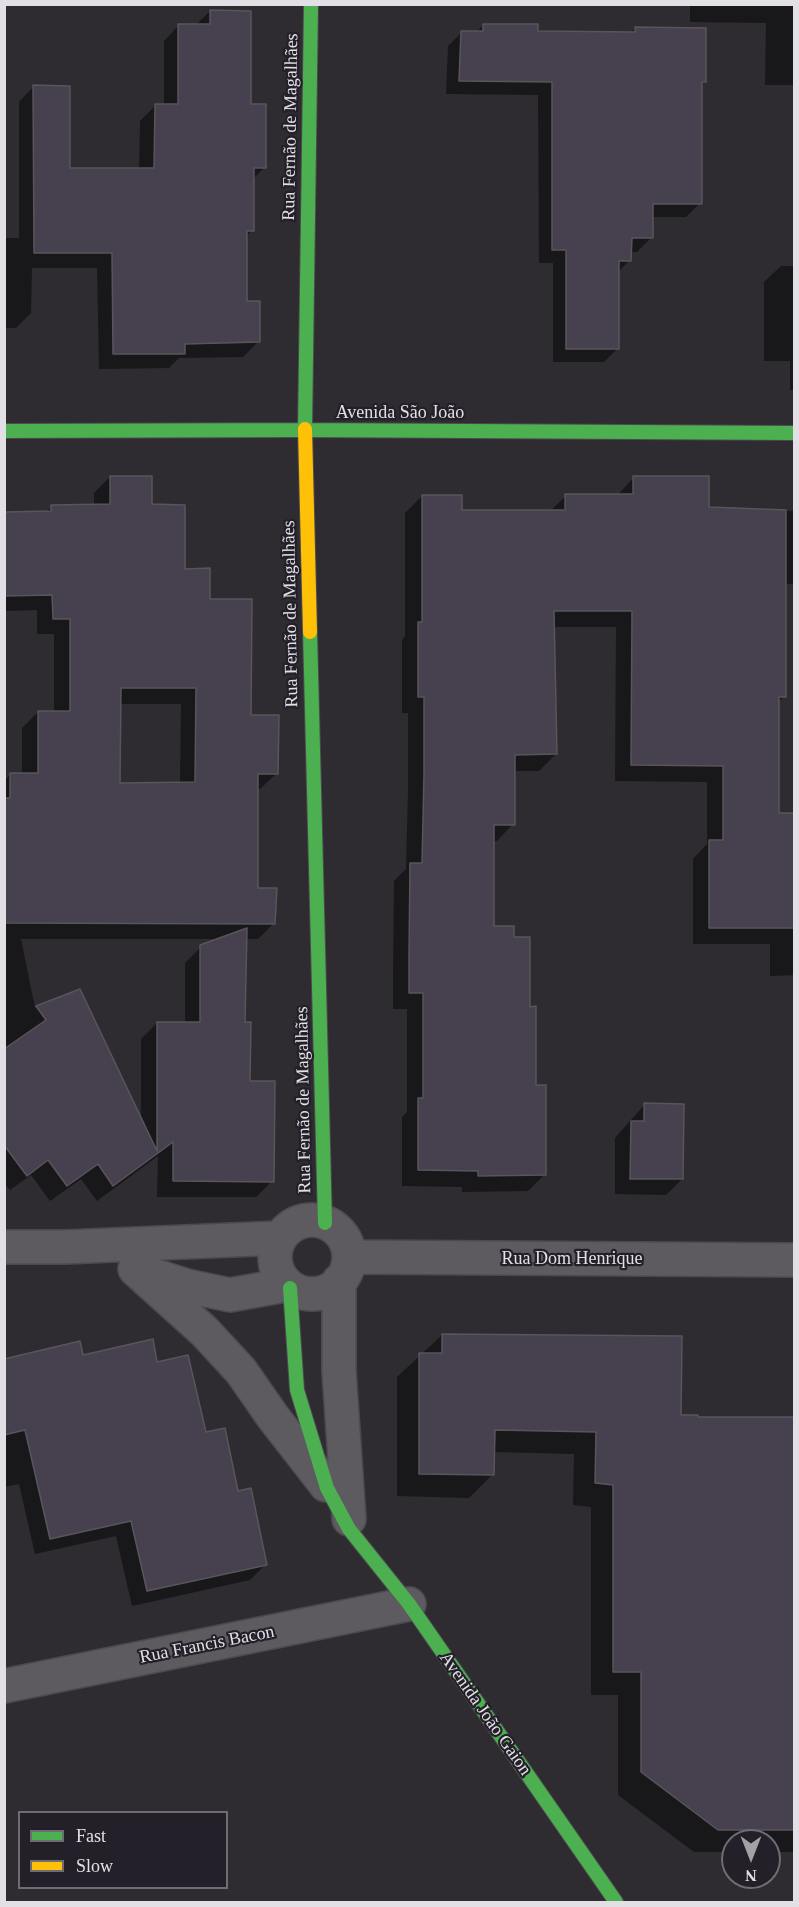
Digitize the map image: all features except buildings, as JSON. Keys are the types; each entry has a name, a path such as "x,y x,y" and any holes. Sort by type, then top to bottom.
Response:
{"street":[{"name":"Rua Fernão de Magalhães","path":"311,4 304,430 325,1223"},
{"name":"Avenida São João","path":"4,431 304,430 795,434"},
{"path":"344,1269 329,1290 316,1294 302,1293 288,1286 277,1271 274,1254 280,1238 288,1228 300,1222 312,1220 325,1223 334,1228 342,1237 344,1269 339,1371 350,1529"},
{"path":"4,1247 65,1247 280,1238"},
{"path":"65,1247 187,1286 230,1294 288,1286"},
{"name":"Rua Dom Henrique","path":"344,1269 795,1260"},
{"path":"135,1269 205,1332 241,1371 327,1488"},
{"name":"Avenida João Gaion","path":"288,1286 297,1390 327,1488 350,1529 409,1604 616,1902"},
{"name":"Rua Francis Bacon","path":"4,1686 409,1604"}],"traffic: fast":[{"path":"305,429 311,4"},
{"path":"4,431 794,433"},
{"path":"310,632 325,1223"},
{"path":"290,1288 297,1390 327,1488 349,1529 409,1604 616,1902"}],"traffic: slow":[{"path":"305,429 310,632"}]}
